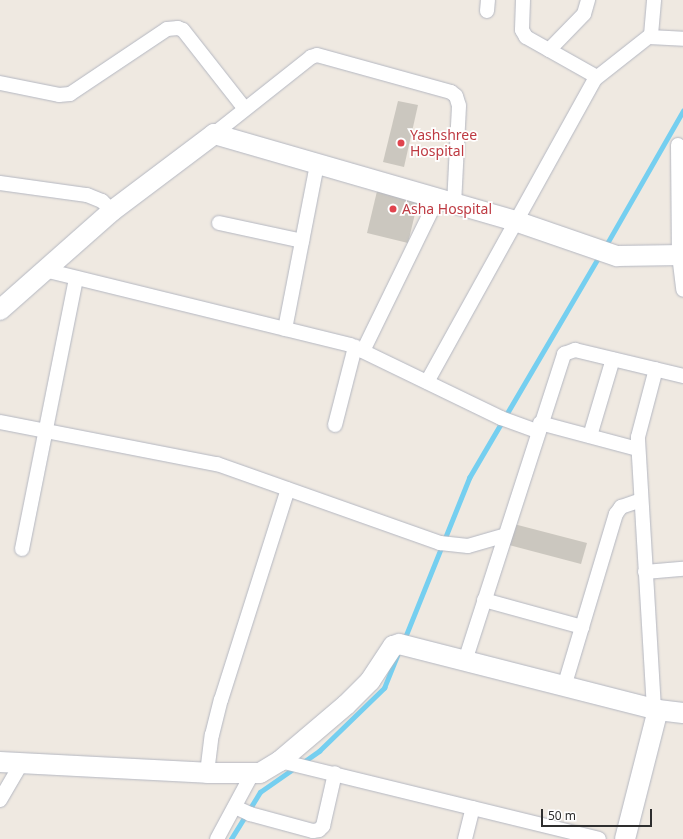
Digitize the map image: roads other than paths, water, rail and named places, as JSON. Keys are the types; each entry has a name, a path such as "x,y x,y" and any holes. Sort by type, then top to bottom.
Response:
{"street":[{"path":"523,0 523,33 549,50 597,77"},
{"path":"549,50 584,14 588,0"},
{"path":"427,382 518,222 597,77 649,37 653,24 654,0"},
{"path":"0,82 59,95 70,94 167,29 178,28 182,30 245,109"},
{"path":"649,37 683,39"},
{"path":"2,307 112,211 214,134 311,57 317,55 450,92 456,96 459,106 445,201 359,349 335,425"},
{"path":"214,134 518,222 578,245 618,256 681,255"},
{"path":"678,145 683,290"},
{"path":"285,329 316,164"},
{"path":"0,183 87,195 102,201 112,211"},
{"path":"219,223 302,241"},
{"path":"45,270 285,329 359,349 519,426 539,427 590,436 638,449"},
{"path":"22,549 76,278"},
{"path":"465,661 539,427 564,354 575,350 683,376"},
{"path":"590,436 613,359"},
{"path":"625,839 656,710 645,572 638,449 640,427 656,369"},
{"path":"0,422 217,464 440,544 461,547 504,536"},
{"path":"207,773 212,735 221,700 288,489"},
{"path":"564,687 616,514 621,507 641,500"},
{"path":"645,572 683,569"},
{"path":"484,600 582,627"},
{"path":"0,762 207,773 260,773 287,762 370,681 393,646 399,644 656,710 683,713"},
{"path":"287,762 600,839"},
{"path":"0,800 21,764"},
{"path":"243,810 313,831 319,830 322,826 335,773"},
{"path":"217,839 243,810 252,774"},
{"path":"465,839 473,808"}],"waterway":[{"path":"605,247 683,111"},
{"path":"404,640 469,478 600,255"},
{"path":"302,763 319,751 384,688 397,656"},
{"path":"231,839 260,792 296,767"}],"place":[{"name":"Yashshree Hospital","path":"401,143"},
{"name":"Asha Hospital","path":"393,209"}]}
